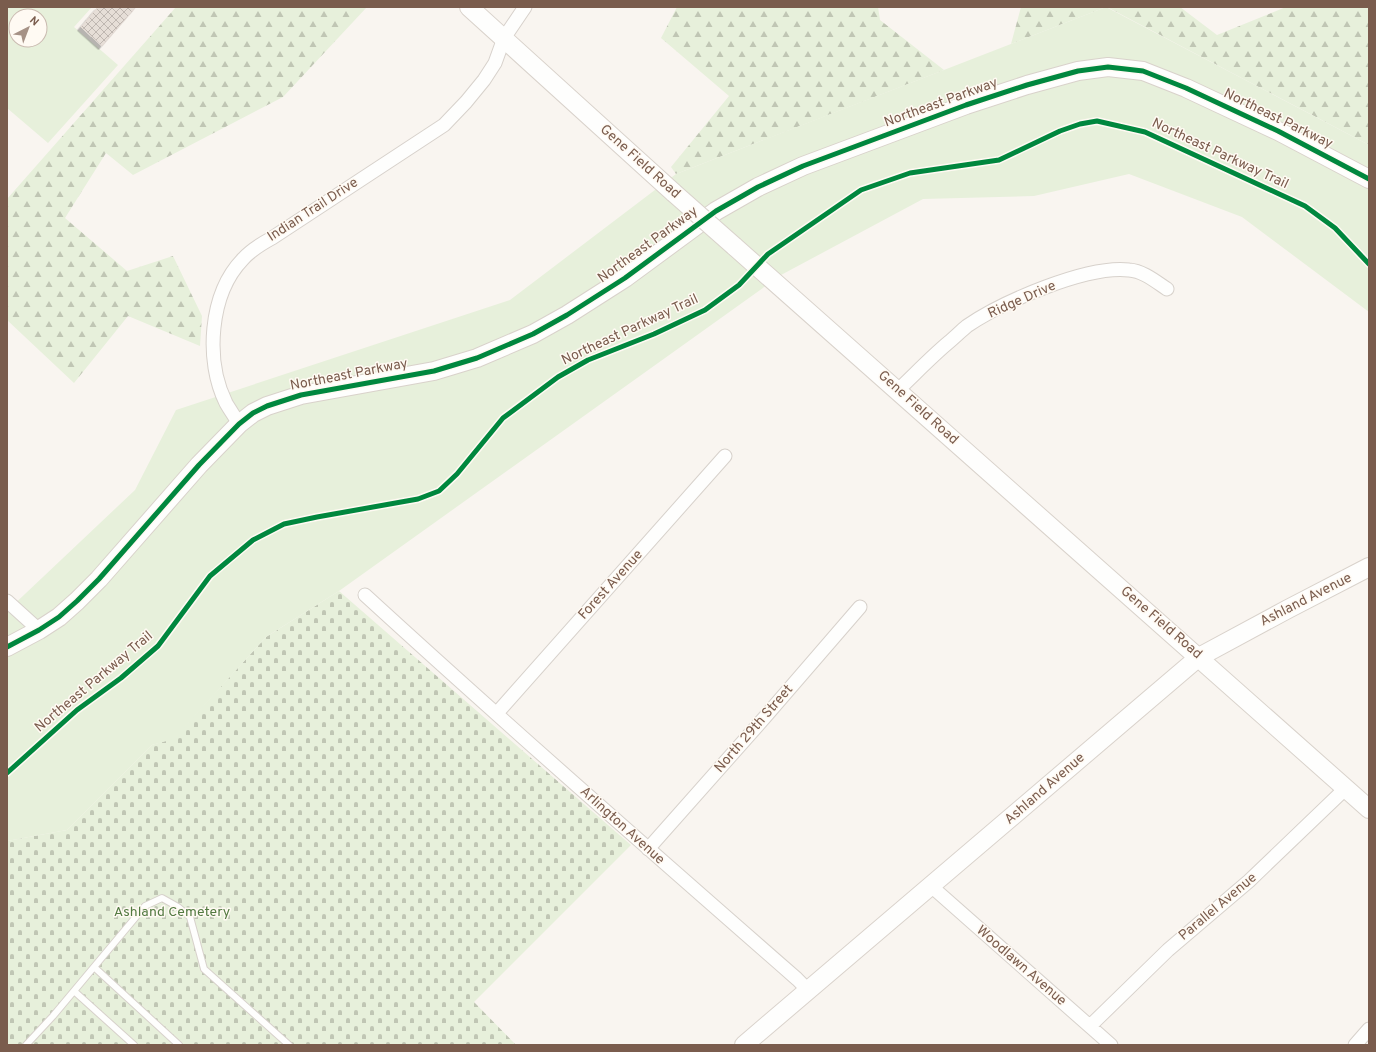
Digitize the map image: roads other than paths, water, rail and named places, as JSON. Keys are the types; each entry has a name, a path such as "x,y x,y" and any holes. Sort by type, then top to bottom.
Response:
{"street":[{"name":"Gene Field Road","path":"469,7 674,193 1369,809"},
{"name":"Indian Trail Drive","path":"240,424 226,403 216,375 213,347 214,321 217,308 232,272 254,249 444,125 484,80 495,63 504,38 525,7"},
{"name":"Northeast Parkway","path":"7,648 59,617 77,601 94,584 199,465 240,424 258,411 301,395 434,371 477,358 533,334 567,315 625,278 716,211 758,187 802,166 966,105 1027,85 1078,71 1108,67 1143,71 1186,88 1271,128 1369,179"},
{"name":"Ridge Drive","path":"898,390 966,326 1036,291 1087,274 1109,270 1130,270 1147,276 1167,289"},
{"name":"Forest Avenue","path":"496,713 725,456"},
{"name":"Ashland Avenue","path":"744,1045 1199,657 1369,567"},
{"name":"Arlington Avenue","path":"365,595 437,661 808,990"},
{"path":"7,601 39,630"},
{"name":"North 29th Street","path":"648,849 860,607"},
{"name":"Parallel Avenue","path":"1090,1026 1168,950 1249,882 1346,788"},
{"name":"Woodlawn Avenue","path":"931,886 1111,1045"},
{"path":"1355,1045 1369,1029"}],"lane":[{"path":"28,1044 145,906 162,898 178,907 190,917 204,969 290,1045"},
{"path":"94,968 179,1045"},
{"path":"74,991 134,1045"}],"park label":[{"name":"Ashland Cemetery","path":"172,912"}]}
